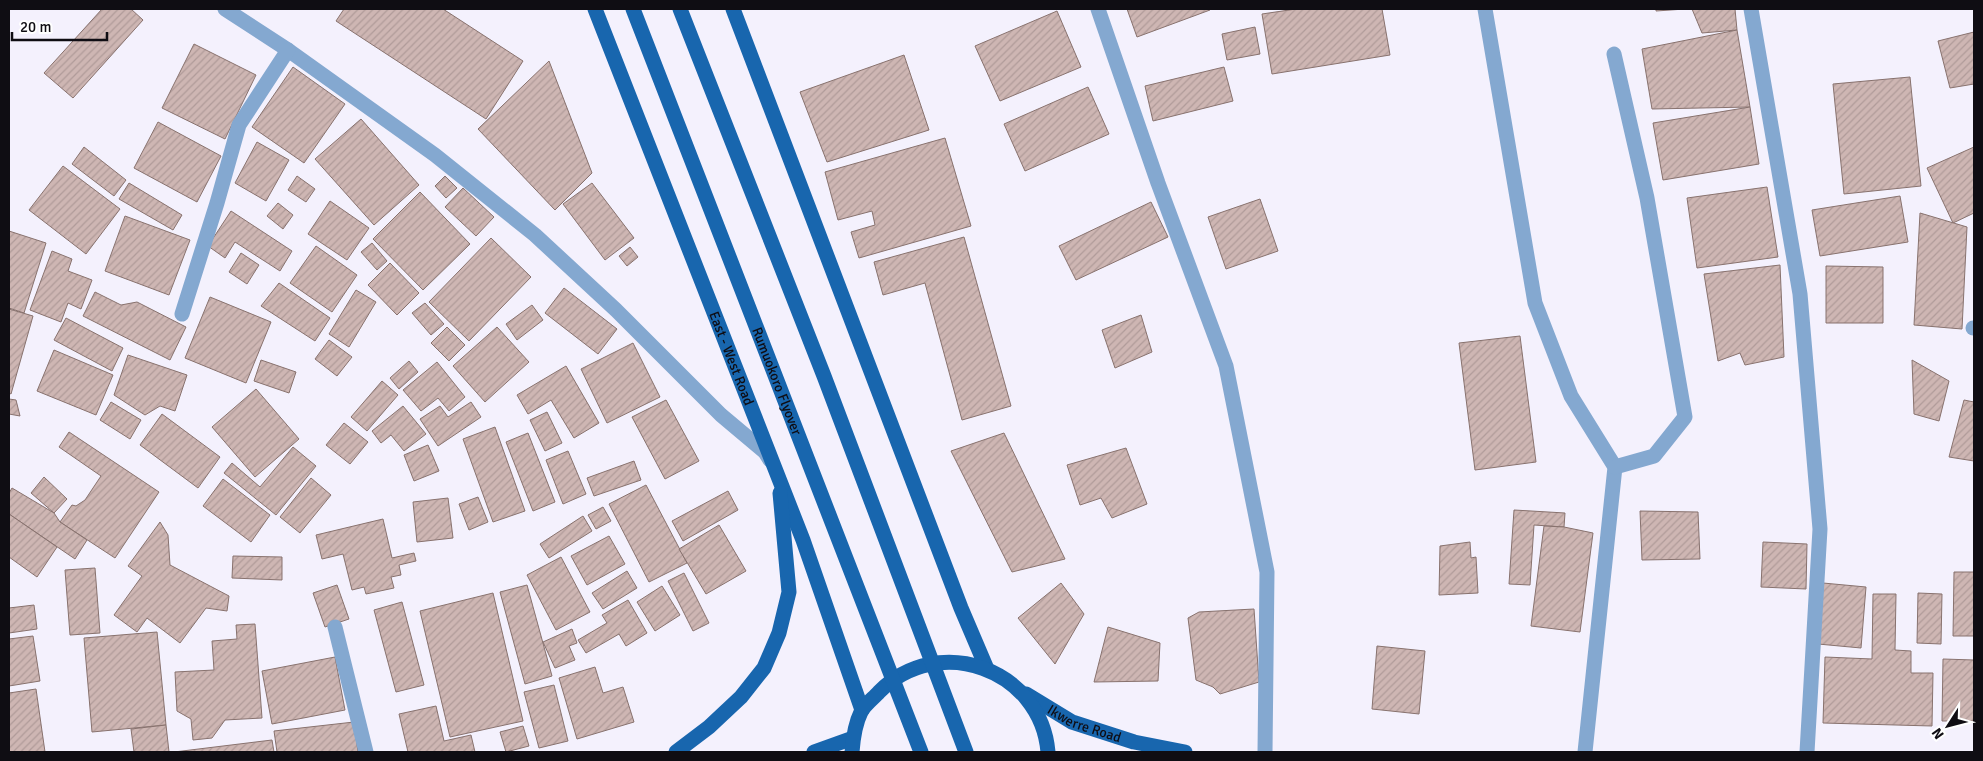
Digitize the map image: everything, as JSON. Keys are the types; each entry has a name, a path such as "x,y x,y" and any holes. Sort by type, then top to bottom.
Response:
{"main road":[{"name":"East - West Road","path":"595,9 778,474 862,710"},
{"name":"Rumuokoro Flyover","path":"633,9 921,752"},
{"path":"680,9 824,376 966,752"},
{"path":"733,9 961,608 987,669"},
{"path":"676,752 709,727 741,697 764,668 779,633 789,592 778,474"},
{"path":"814,752 852,745 862,710 888,684 912,669 950,662 987,669 1004,678 1019,690 1037,712 1047,739 1048,752"},
{"name":"Ikwerre Road","path":"1019,690 1072,722 1134,742 1185,752"}],"street":[{"path":"225,9 288,50 435,155 535,235 623,317 721,414 765,452 778,474"},
{"path":"1098,9 1158,183 1226,366 1267,572 1266,752"},
{"path":"1485,9 1535,303 1571,396 1615,467 1585,752"},
{"path":"1752,9 1800,294 1820,529 1807,752"},
{"path":"182,314 217,203 239,124 288,50"},
{"path":"1614,54 1647,198 1685,417 1654,456 1615,467"},
{"path":"335,628 366,752"}],"building":[{"path":"102,9 131,9 143,20 73,98 44,73"},
{"path":"344,9 443,9 523,61 486,119 336,21"},
{"path":"1127,9 1209,9 1210,10 1137,37"},
{"path":"1296,9 1382,9 1390,55 1272,74 1262,14"},
{"path":"1656,9 1685,9 1656,11"},
{"path":"1692,9 1735,9 1737,30 1702,33"},
{"path":"1057,11 1081,67 1000,101 975,46"},
{"path":"1255,27 1260,54 1227,60 1222,34"},
{"path":"1737,30 1750,107 1652,109 1642,49"},
{"path":"1974,32 1974,84 1950,88 1938,41"},
{"path":"194,44 256,75 225,139 162,108"},
{"path":"904,55 929,130 827,162 800,92"},
{"path":"549,61 592,173 555,210 478,129"},
{"path":"293,67 345,104 304,163 252,127"},
{"path":"1224,67 1233,101 1153,121 1145,86"},
{"path":"1910,77 1921,186 1844,194 1833,84"},
{"path":"1088,87 1109,134 1025,171 1004,124"},
{"path":"1750,107 1759,164 1663,180 1653,123"},
{"path":"361,119 419,185 374,225 315,159"},
{"path":"158,122 221,156 197,202 134,168"},
{"path":"945,138 971,226 859,258 851,232 875,225 872,211 838,220 825,172"},
{"path":"257,142 289,160 266,201 235,183"},
{"path":"84,147 126,180 114,196 72,164"},
{"path":"1974,147 1974,213 1953,223 1927,168"},
{"path":"63,166 120,209 86,254 29,210"},
{"path":"297,176 315,189 306,202 288,190"},
{"path":"445,176 457,188 446,198 435,186"},
{"path":"129,183 182,215 173,230 119,199"},
{"path":"592,183 634,238 605,260 563,204"},
{"path":"1767,187 1778,257 1697,268 1687,198"},
{"path":"463,188 494,217 476,236 445,207"},
{"path":"420,192 470,244 423,290 373,239"},
{"path":"1900,196 1908,242 1820,256 1812,210"},
{"path":"1260,199 1278,251 1226,269 1208,217"},
{"path":"330,201 369,228 347,260 308,234"},
{"path":"1151,202 1168,237 1076,280 1059,246"},
{"path":"278,203 293,215 283,229 267,216"},
{"path":"231,211 292,251 280,271 235,242 225,258 208,246"},
{"path":"1920,213 1967,227 1962,329 1914,325"},
{"path":"125,216 190,240 169,295 105,271"},
{"path":"9,231 46,243 24,313 9,308"},
{"path":"964,237 1011,406 962,420 925,283 883,295 874,262"},
{"path":"491,238 531,277 469,341 429,302"},
{"path":"372,243 387,261 377,270 361,252"},
{"path":"316,246 357,275 332,312 290,283"},
{"path":"630,247 638,257 627,266 619,256"},
{"path":"52,251 72,259 68,271 92,280 81,309 68,303 61,322 30,310"},
{"path":"241,253 259,265 247,284 229,272"},
{"path":"390,263 419,293 397,315 368,285"},
{"path":"1780,265 1784,357 1745,365 1740,353 1718,361 1704,274"},
{"path":"1826,266 1883,267 1883,323 1826,323"},
{"path":"279,283 330,318 315,341 261,306"},
{"path":"564,288 617,329 598,354 545,313"},
{"path":"356,290 376,302 349,347 329,334"},
{"path":"95,292 121,305 137,302 186,327 170,360 83,316"},
{"path":"210,297 271,322 246,383 185,358"},
{"path":"425,303 444,324 431,335 412,313"},
{"path":"532,305 543,320 517,340 506,324"},
{"path":"9,309 33,316 11,394 9,393"},
{"path":"1141,315 1152,352 1115,368 1102,330"},
{"path":"66,318 123,348 112,371 54,340"},
{"path":"447,327 465,345 449,361 431,343"},
{"path":"497,327 529,362 485,402 453,366"},
{"path":"1520,336 1536,462 1475,470 1459,343"},
{"path":"329,340 352,357 337,376 315,359"},
{"path":"633,343 660,397 607,423 581,369"},
{"path":"54,350 113,375 96,415 37,391"},
{"path":"128,355 187,375 175,411 160,406 145,415 114,395"},
{"path":"261,360 296,372 289,393 254,381"},
{"path":"1912,360 1949,381 1939,421 1914,414"},
{"path":"409,361 418,372 399,389 390,378"},
{"path":"437,362 465,397 449,411 438,398 421,411 403,390"},
{"path":"566,366 599,423 574,438 551,400 528,414 517,395"},
{"path":"382,381 398,395 367,431 351,417"},
{"path":"256,389 299,439 255,477 212,427"},
{"path":"9,399 16,400 20,416 9,414"},
{"path":"666,400 699,461 665,479 632,417"},
{"path":"1964,400 1974,402 1974,461 1949,457"},
{"path":"111,402 141,420 130,439 100,420"},
{"path":"471,402 481,417 438,446 420,419 440,406 448,417"},
{"path":"403,406 426,434 404,451 391,435 381,443 372,431"},
{"path":"547,412 562,443 545,451 530,420"},
{"path":"162,414 220,457 198,488 140,445"},
{"path":"344,423 368,442 350,464 326,445"},
{"path":"495,427 525,511 493,522 463,439"},
{"path":"69,432 159,492 115,558 60,522 72,505 76,506 85,500 101,476 59,447"},
{"path":"528,433 555,502 533,511 506,442"},
{"path":"1004,433 1065,559 1012,572 951,451"},
{"path":"428,445 439,471 414,481 404,455"},
{"path":"293,447 316,466 276,515 224,473 232,463 260,487"},
{"path":"1126,448 1147,504 1112,518 1101,498 1080,505 1067,465"},
{"path":"568,451 586,494 563,504 546,460"},
{"path":"634,461 641,480 594,496 587,478"},
{"path":"44,477 67,499 54,513 31,493"},
{"path":"311,478 331,495 300,533 280,517"},
{"path":"223,479 270,515 251,542 203,506"},
{"path":"646,485 687,563 649,582 609,504"},
{"path":"12,488 54,513 60,522 87,540 75,559 9,514 9,493"},
{"path":"728,491 738,510 683,541 672,521"},
{"path":"478,497 488,522 469,530 459,504"},
{"path":"448,498 453,538 417,542 413,502"},
{"path":"603,507 611,521 596,529 588,515"},
{"path":"1514,510 1565,513 1564,527 1534,525 1530,585 1509,584"},
{"path":"1640,511 1698,512 1700,559 1642,560"},
{"path":"9,514 57,547 37,577 9,557"},
{"path":"583,516 592,531 549,558 540,544"},
{"path":"383,519 392,558 414,553 416,561 399,565 401,575 391,577 394,588 366,594 364,587 352,590 343,554 322,559 316,535"},
{"path":"160,522 168,535 170,565 229,596 227,611 206,608 180,643 147,618 137,632 114,615 142,576 128,566"},
{"path":"719,525 746,571 706,594 679,549"},
{"path":"1544,526 1564,527 1593,533 1580,632 1531,626"},
{"path":"609,536 625,564 587,585 571,556"},
{"path":"1470,542 1471,558 1476,557 1478,593 1439,595 1440,546"},
{"path":"1763,542 1807,544 1806,589 1761,587"},
{"path":"233,556 282,557 282,580 232,578"},
{"path":"561,557 590,612 556,630 527,575"},
{"path":"95,568 100,633 70,635 65,570"},
{"path":"627,571 637,588 603,609 592,593"},
{"path":"1954,572 1974,572 1974,636 1953,636"},
{"path":"684,573 709,623 693,631 668,581"},
{"path":"1061,583 1084,614 1055,664 1018,618"},
{"path":"1823,583 1866,587 1861,648 1818,644"},
{"path":"337,585 349,619 325,627 313,593"},
{"path":"527,585 552,676 525,684 500,592"},
{"path":"662,586 680,615 655,631 637,602"},
{"path":"493,593 523,721 450,737 420,611"},
{"path":"1918,593 1942,594 1941,644 1917,643"},
{"path":"1873,594 1896,594 1895,650 1911,651 1911,673 1933,673 1932,726 1823,723 1825,657 1872,659"},
{"path":"628,600 647,633 626,646 619,634 586,653 578,640 607,623 602,615"},
{"path":"402,602 424,685 396,692 374,610"},
{"path":"34,605 37,629 9,633 9,608"},
{"path":"1254,609 1259,682 1220,694 1213,687 1196,680 1188,618 1199,612"},
{"path":"255,624 262,718 225,720 212,738 193,740 191,719 177,711 175,672 214,670 212,641 237,639 236,625"},
{"path":"1108,627 1160,643 1158,681 1094,682"},
{"path":"572,629 577,643 569,646 575,660 555,668 543,642"},
{"path":"157,632 166,725 92,732 84,638"},
{"path":"33,636 40,681 9,686 9,639"},
{"path":"1377,646 1425,651 1419,714 1372,709"},
{"path":"335,657 345,710 272,724 262,671"},
{"path":"1943,659 1974,660 1974,721 1942,721"},
{"path":"595,667 603,693 623,687 634,722 577,739 559,678"},
{"path":"554,685 568,741 539,748 524,692"},
{"path":"36,689 45,752 9,752 9,693"},
{"path":"436,706 444,741 471,735 475,752 408,752 399,714"},
{"path":"354,722 358,752 277,752 274,731"},
{"path":"166,725 169,752 134,752 131,729"},
{"path":"523,726 529,746 506,752 500,732"},
{"path":"272,740 274,752 174,752"}]}
